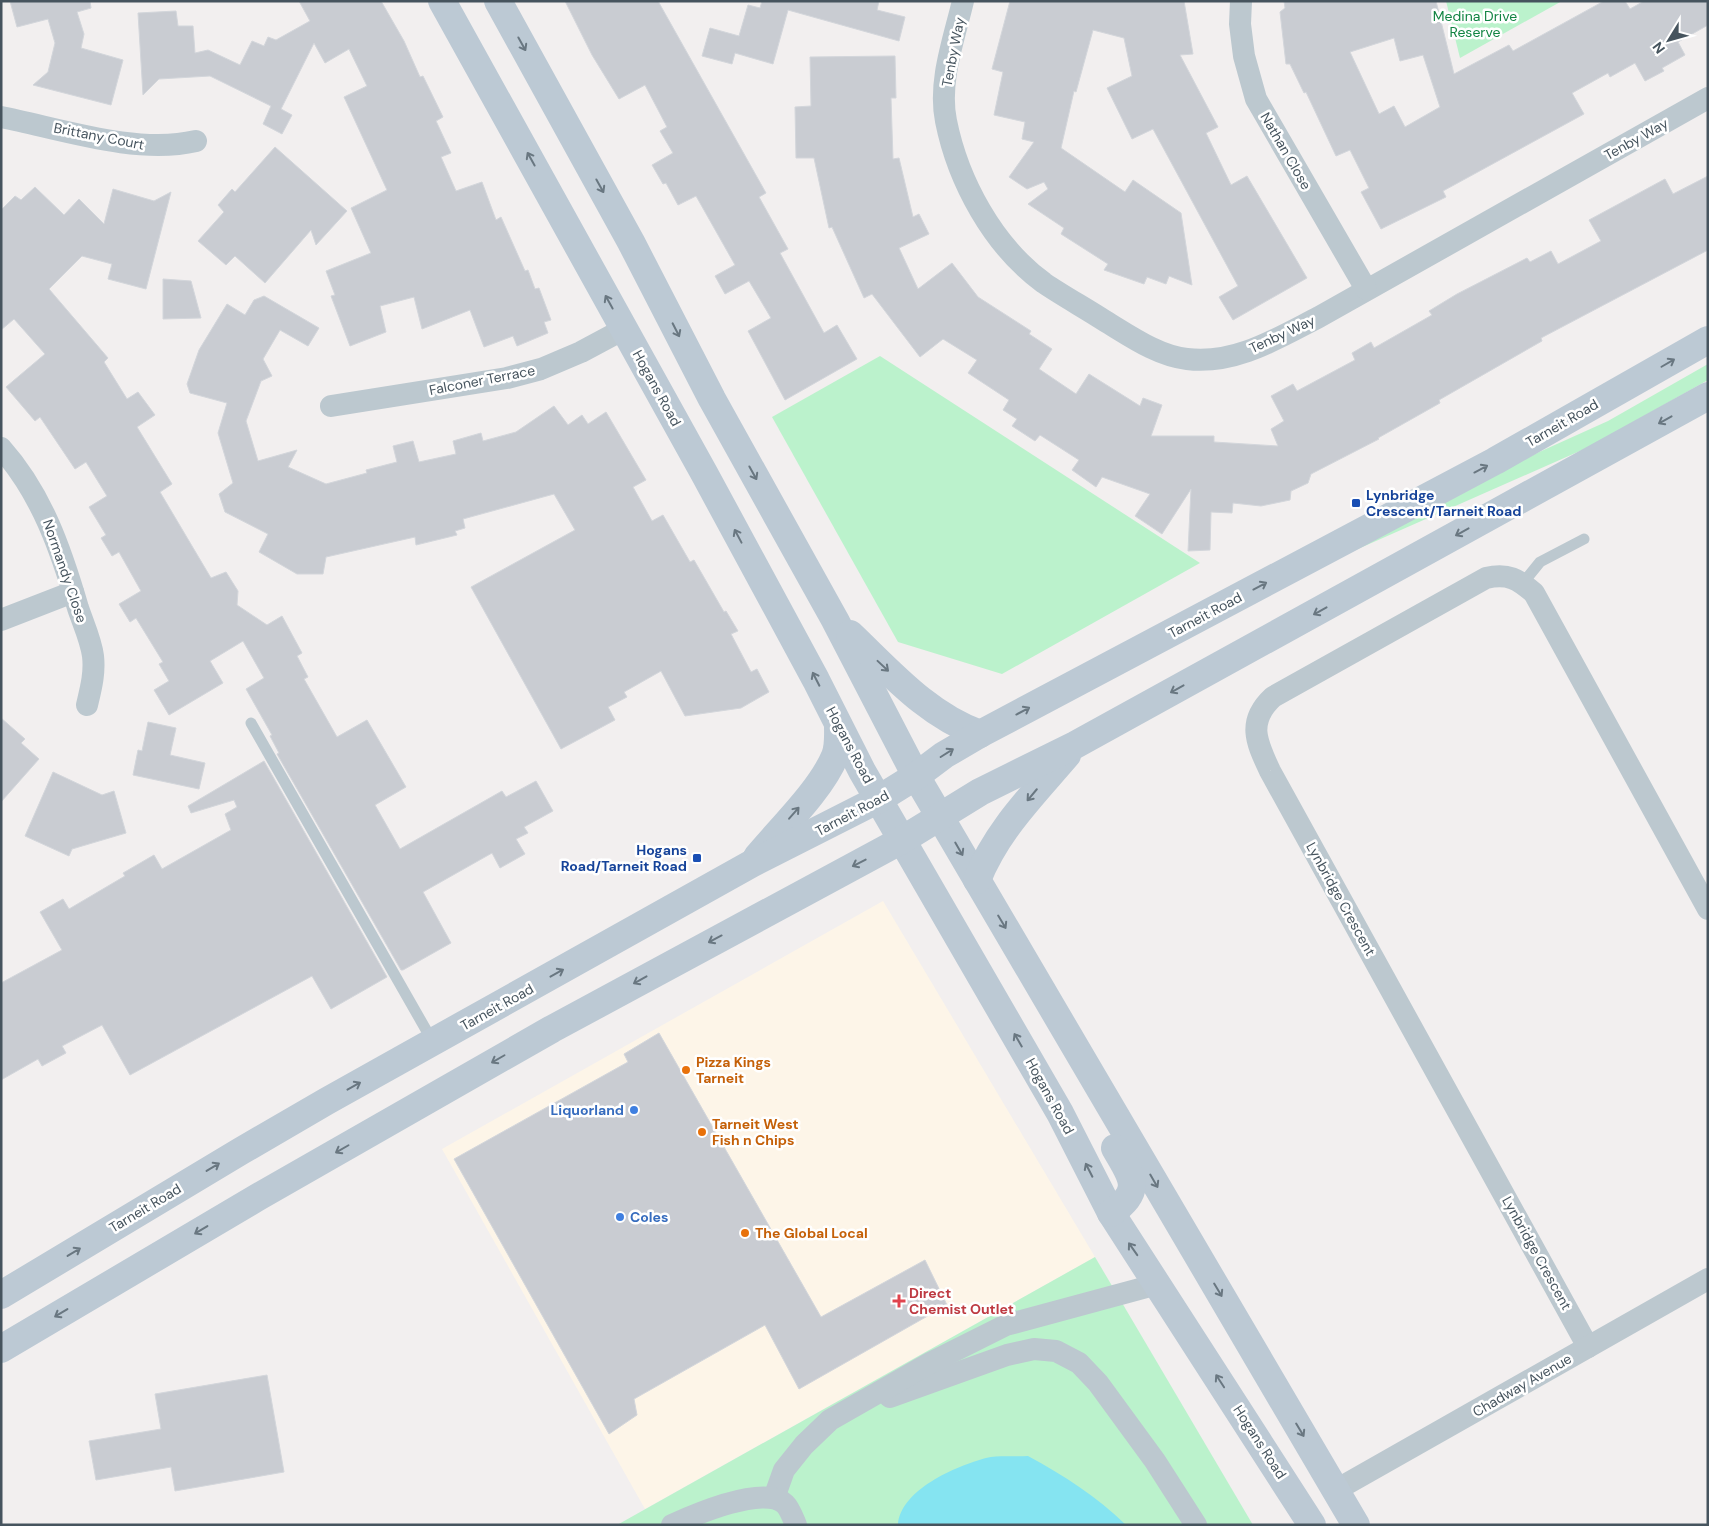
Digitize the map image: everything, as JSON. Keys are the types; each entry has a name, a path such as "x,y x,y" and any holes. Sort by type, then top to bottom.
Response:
{"main road":[{"name":"Hogans Road","path":"442,1 624,329 879,799 1060,1113 1111,1213 1312,1525"},
{"path":"498,1 631,242 712,399 835,620 916,776 1356,1525"},
{"name":"Tarneit Road","path":"1,1295 241,1151 433,1042 751,864 879,799 916,776 944,755 980,734 1495,462 1708,340"},
{"path":"1,1349 258,1197 552,1029 902,840 980,792 1075,745 1708,396"},
{"path":"835,620 933,711 956,725 980,734"},
{"path":"751,864 818,784 835,756 838,743 838,725"},
{"path":"977,880 987,854 1000,834 1075,745"},
{"path":"1050,1003 1072,1074 1131,1177 1132,1190 1127,1202 1111,1213"},
{"path":"1275,1466 1336,1490"}],"street":[{"name":"Tenby Way","path":"963,1 945,78 946,119 960,167 974,199 997,238 1043,282 1137,340 1164,352 1187,359 1226,358 1258,348 1708,98"},
{"name":"Nathan Close","path":"1241,1 1240,24 1244,56 1256,99 1366,289"},
{"name":"Brittany Court","path":"1,117 142,146 175,146 196,141"},
{"name":"Falconer Terrace","path":"331,406 507,378 542,369 581,352 624,329"},
{"name":"Normandy Close","path":"1,448 29,483 46,516 73,592 93,655 93,681 87,705"},
{"name":"Lynbridge Crescent","path":"1523,583 1512,576 1499,575 1486,578 1273,697 1265,704 1255,727 1258,745 1270,771 1588,1347"},
{"path":"1523,583 1534,594 1708,909"},
{"path":"1,620 73,592"},
{"name":"Chadway Avenue","path":"1336,1490 1708,1279"},
{"path":"774,1498 784,1470 804,1445 830,1420 930,1363 1006,1325 1158,1284"},
{"path":"842,1413 1007,1356 1034,1349 1056,1351 1080,1363 1098,1383 1149,1454 1196,1525"},
{"path":"672,1525 708,1509 735,1501 774,1498 784,1503 796,1525"}],"lane":[{"path":"1523,583 1540,562 1584,539"},
{"path":"251,723 433,1042"}],"shaded area":[{"path":"883,901 1095,1257 645,1509 442,1149"}],"green space":[{"name":"Medina Drive Reserve","path":"1446,1 1562,1 1460,58"},
{"path":"880,356 1200,563 1002,674 898,642 772,417"},
{"path":"1708,364 1708,380 1589,447 1342,556 1537,453 1608,421"},
{"path":"1095,1257 1253,1525 617,1525"}],"water":[{"path":"1028,1456 1080,1487 1126,1525 898,1525 901,1512 908,1501 931,1481 946,1473 986,1458"}],"building":[{"path":"10,1 90,1 91,8 77,12 84,34 81,48 123,60 111,105 33,85 48,72 55,43 48,19 17,27"},
{"path":"299,1 381,1 404,41 420,77 423,76 443,117 436,121 451,153 441,157 456,191 482,182 496,220 501,217 525,271 528,270 535,289 539,288 551,320 544,322 548,333 517,346 513,336 484,347 470,310 422,329 414,297 380,306 386,332 350,346 331,296 335,295 326,271 371,253 351,208 387,190 344,97 367,86 349,49 325,63 314,43 281,109 292,115 282,134 263,124 271,106 210,76 159,79 143,95 138,13 176,11 178,26 193,26 195,53 208,50 240,65 252,41 264,46 268,37 276,40 310,21"},
{"path":"565,1 658,1 766,193 759,197 788,249 780,253 824,333 837,325 857,359 785,400 748,331 771,318 749,281 725,294 715,276 735,265 696,196 678,205 666,183 663,184 652,165 673,153 660,131 667,127 645,85 619,99 592,55"},
{"path":"762,1 879,1 877,10 905,17 899,41 788,10 773,64 735,53 732,64 702,56 710,28 739,36 748,5 760,8"},
{"path":"1010,1 1184,1 1193,54 1180,55 1218,127 1206,133 1231,185 1247,176 1307,278 1233,320 1219,297 1238,286 1153,129 1132,139 1107,88 1132,76 1124,38 1093,30 1076,92 1074,91 1061,148 1125,192 1133,180 1181,213 1192,285 1169,276 1166,284 1147,277 1144,284 1104,270 1108,264 1061,234 1064,228 1028,204 1048,189 1044,182 1027,189 1009,177 1034,142 1022,139 1025,122 994,115 1003,72 992,69"},
{"path":"1284,1 1436,1 1454,74 1509,45 1513,51 1604,1 1625,1 1630,9 1644,1 1708,1 1708,25 1678,42 1685,55 1662,68 1664,71 1645,81 1635,63 1610,77 1608,73 1572,93 1584,114 1443,191 1446,197 1381,229 1361,192 1369,188 1350,150 1336,156 1306,92 1304,93 1290,64 1286,64 1280,12 1285,8","holes":["1394,38 1400,61 1423,55 1440,107 1405,127 1394,106 1379,114 1350,52"]},
{"path":"895,56 896,98 891,98 893,159 899,158 913,217 919,214 929,234 899,248 918,289 952,263 978,297 1031,331 1029,334 1052,349 1039,369 1076,394 1089,374 1140,406 1143,398 1162,405 1151,436 1214,436 1214,442 1278,446 1271,429 1284,421 1271,396 1293,384 1297,391 1355,360 1352,353 1371,342 1374,348 1432,315 1429,311 1457,294 1527,258 1530,262 1551,251 1558,264 1601,241 1589,220 1665,179 1673,194 1708,176 1708,250 1541,338 1542,341 1439,400 1440,403 1379,439 1311,474 1308,483 1291,491 1290,500 1261,506 1233,503 1232,513 1211,512 1210,550 1188,551 1191,489 1162,534 1135,516 1150,494 1102,477 1096,487 1072,470 1079,460 1040,435 1035,441 1012,426 1017,419 1003,410 1009,400 968,373 977,360 943,339 920,357 872,294 864,298 832,227 829,228 814,158 796,158 795,107 811,106 810,57"},
{"path":"275,147 347,211 316,245 311,230 265,283 235,256 226,265 198,241 224,212 218,205 232,189 235,192"},
{"path":"35,187 64,215 79,199 104,224 113,189 154,201 171,192 146,289 108,279 112,264 82,256 49,289 108,358 104,362 127,399 138,392 155,415 137,427 172,484 160,492 211,578 226,572 238,591 237,605 267,625 282,616 302,653 297,656 308,677 304,679 337,737 367,720 406,787 375,805 400,849 502,791 506,797 536,781 553,811 524,827 528,833 516,839 525,854 500,868 492,853 423,892 451,943 403,970 401,970 277,754 279,753 270,736 272,735 246,689 264,678 243,641 210,661 223,683 169,715 154,690 169,681 159,664 163,662 136,618 130,622 119,604 141,591 119,552 112,556 101,538 106,535 89,507 107,496 86,462 75,469 40,417 35,421 6,387 45,354 14,319 1,330 1,210 15,196 21,200"},
{"path":"163,279 191,281 201,318 163,319"},
{"path":"264,296 319,328 308,346 280,330 263,359 272,376 261,381 246,421 258,461 297,450 288,467 326,484 367,473 366,470 397,462 393,446 413,441 419,462 456,454 453,441 481,433 483,441 516,432 554,406 568,425 582,415 588,424 606,412 646,480 633,487 652,521 663,515 690,562 694,560 724,612 726,611 738,631 731,634 751,672 757,669 769,692 741,708 685,716 661,671 624,692 627,697 608,707 615,720 561,749 471,587 575,530 554,494 463,519 465,528 455,531 457,535 416,545 415,537 326,557 323,574 297,574 259,552 268,534 225,512 219,494 233,483 218,433 227,403 190,393 187,384 199,350 227,304 245,315 254,300"},
{"path":"1,718 25,739 21,743 39,759 1,802"},
{"path":"148,722 176,728 170,755 205,763 199,789 133,775 138,750 142,751"},
{"path":"264,761 387,977 331,1009 312,976 130,1075 102,1025 62,1046 66,1053 42,1066 38,1059 1,1080 1,983 62,950 40,912 63,899 69,909 125,876 123,873 154,855 162,869 231,830 225,814 237,807 234,800 191,813 188,806"},
{"path":"53,772 102,795 114,791 126,833 72,849 69,856 25,836"},
{"path":"659,1033 821,1317 925,1260 947,1305 799,1389 765,1325 634,1399 637,1415 609,1434 454,1159 628,1062 624,1054"},
{"path":"267,1375 284,1472 175,1491 171,1467 96,1480 89,1441 161,1429 155,1394"}],"place":[{"name":"Lynbridge Crescent/Tarneit Road","path":"1356,503"},
{"name":"Hogans Road/Tarneit Road","path":"697,858"},
{"name":"Pizza Kings Tarneit","path":"686,1070"},
{"name":"Liquorland","path":"634,1110"},
{"name":"Tarneit West Fish n Chips","path":"702,1132"},
{"name":"Coles","path":"620,1217"},
{"name":"The Global Local","path":"745,1233"},
{"name":"Direct Chemist Outlet","path":"899,1301"}]}
